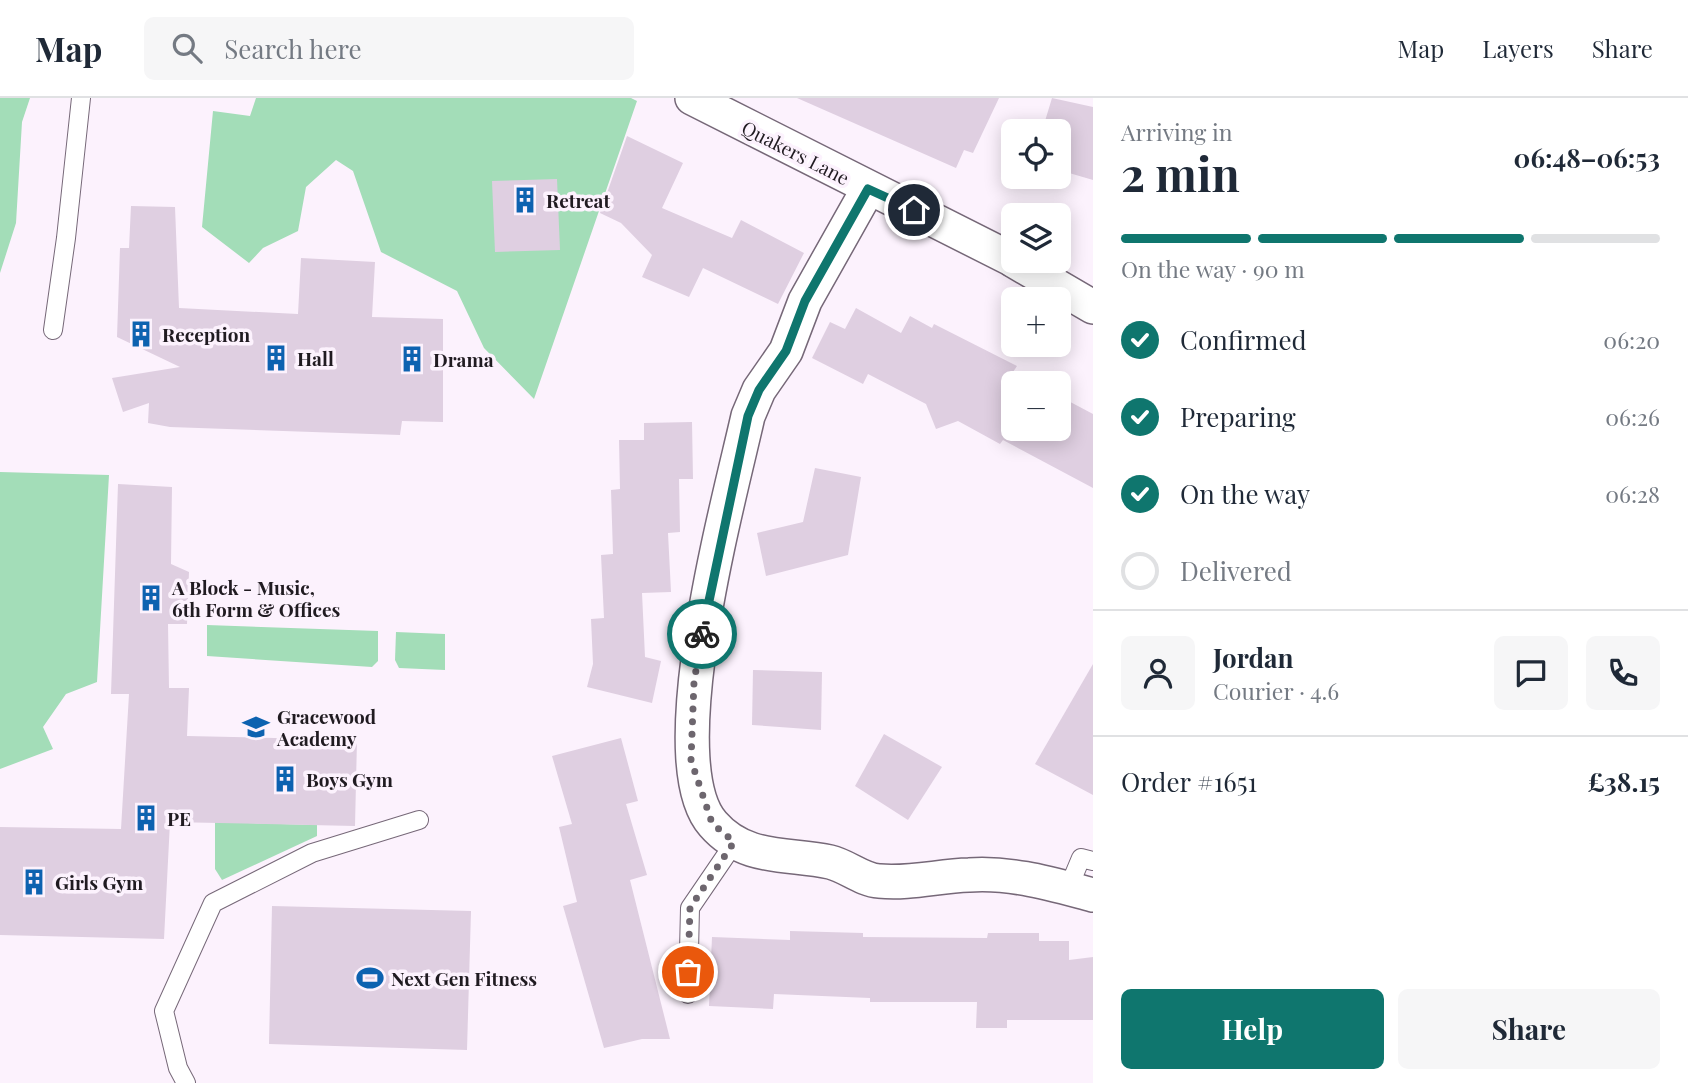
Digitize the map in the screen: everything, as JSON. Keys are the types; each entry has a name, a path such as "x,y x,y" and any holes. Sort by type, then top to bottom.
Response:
{"street":[{"name":"Quakers Lane","path":"692,98 868,189 1001,252"},
{"path":"868,189 805,301 786,351 759,390 748,416 715,566 694,682 691,760 712,823 734,842 757,853 831,862 876,881 909,883 968,875 1013,875 1081,892"},
{"name":"Quakers Lane","path":"1036,273 1093,307"}],"lane":[{"path":"52,330 66,238 81,98"},
{"path":"186,1083 178,1068 164,1011 213,903 312,853 419,820"},
{"path":"688,994 690,908 734,842"},
{"path":"1081,892 1081,858 1093,861"}],"green space":[{"path":"0,98 30,98 22,122 16,223 0,273"},
{"path":"256,98 631,98 637,101 534,399 484,348 457,291 381,252 353,171 336,160 306,187 298,231 263,248 249,263 202,227 213,111 250,116"},
{"path":"0,472 109,475 97,682 66,694 43,727 53,749 0,769"},
{"path":"207,625 378,631 378,661 372,667 207,656"},
{"path":"396,632 445,634 445,670 399,668 395,660"},
{"path":"215,822 317,825 317,836 222,880 215,869"}],"building":[{"path":"797,98 999,98 973,153 964,150 956,168"},
{"path":"1052,98 1093,107 1093,180 1071,174 1071,119 1046,119"},
{"path":"627,136 683,163 662,208 732,238 741,220 804,253 778,304 703,268 689,297 642,277 652,255 621,223 600,213"},
{"name":"Retreat","path":"557,179 560,250 495,252 492,181"},
{"path":"131,206 175,207 179,308 298,314 301,258 375,262 372,317 443,319 443,422 402,421 400,435 170,427 148,423 149,403 123,412 112,378 180,367 117,337 120,248 129,248"},
{"path":"856,308 901,333 910,316 932,328 934,324 1017,366 1014,371 1001,371 1002,441 1000,444 958,421 936,429 926,404 868,374 863,384 812,358 830,322 845,329"},
{"path":"1071,402 1093,414 1093,488 1005,441 1071,441"},
{"path":"692,422 693,479 679,479 680,532 668,533 671,592 642,593 645,657 661,661 652,703 587,687 593,664 591,619 604,618 601,555 613,554 611,490 620,489 619,440 644,440 644,423"},
{"path":"815,468 861,477 848,555 766,576 757,533 803,522"},
{"path":"118,484 172,487 171,564 189,572 187,624 168,624 169,688 189,688 187,736 357,740 355,826 170,822 164,939 0,935 0,827 121,829 129,694 111,694"},
{"path":"1093,664 1093,795 1035,764"},
{"path":"753,670 822,672 821,730 752,725"},
{"path":"884,734 942,767 908,820 855,786"},
{"path":"621,738 638,801 626,804 647,875 630,880 670,1039 642,1039 604,1048 563,906 577,902 559,827 572,824 552,756"},
{"name":"Next Gen Fitness","path":"272,906 471,911 467,1050 269,1044"},
{"path":"790,931 863,933 863,937 987,938 988,933 1039,933 1039,941 1069,941 1069,960 1093,957 1093,1020 1007,1020 1007,1028 976,1028 977,1002 870,1002 870,998 774,994 773,1009 709,1006 712,937 790,940"}],"way so far":[{"path":"688,972 690,908 734,842 712,823 700,794 691,760 694,682 702,634"}],"place":[{"name":"Retreat","path":"525,200"},
{"name":"Reception","path":"141,334"},
{"name":"Hall","path":"276,358"},
{"name":"Drama","path":"412,359"},
{"name":"A Block - Music, 6th Form & Offices","path":"151,598"},
{"name":"Gracewood Academy","path":"256,727"},
{"name":"Boys Gym","path":"285,779"},
{"name":"PE","path":"146,818"},
{"name":"Girls Gym","path":"34,882"},
{"name":"Next Gen Fitness","path":"370,978"}],"route":[{"path":"702,634 748,416 759,390 786,351 805,301 868,189 914,210"}]}
